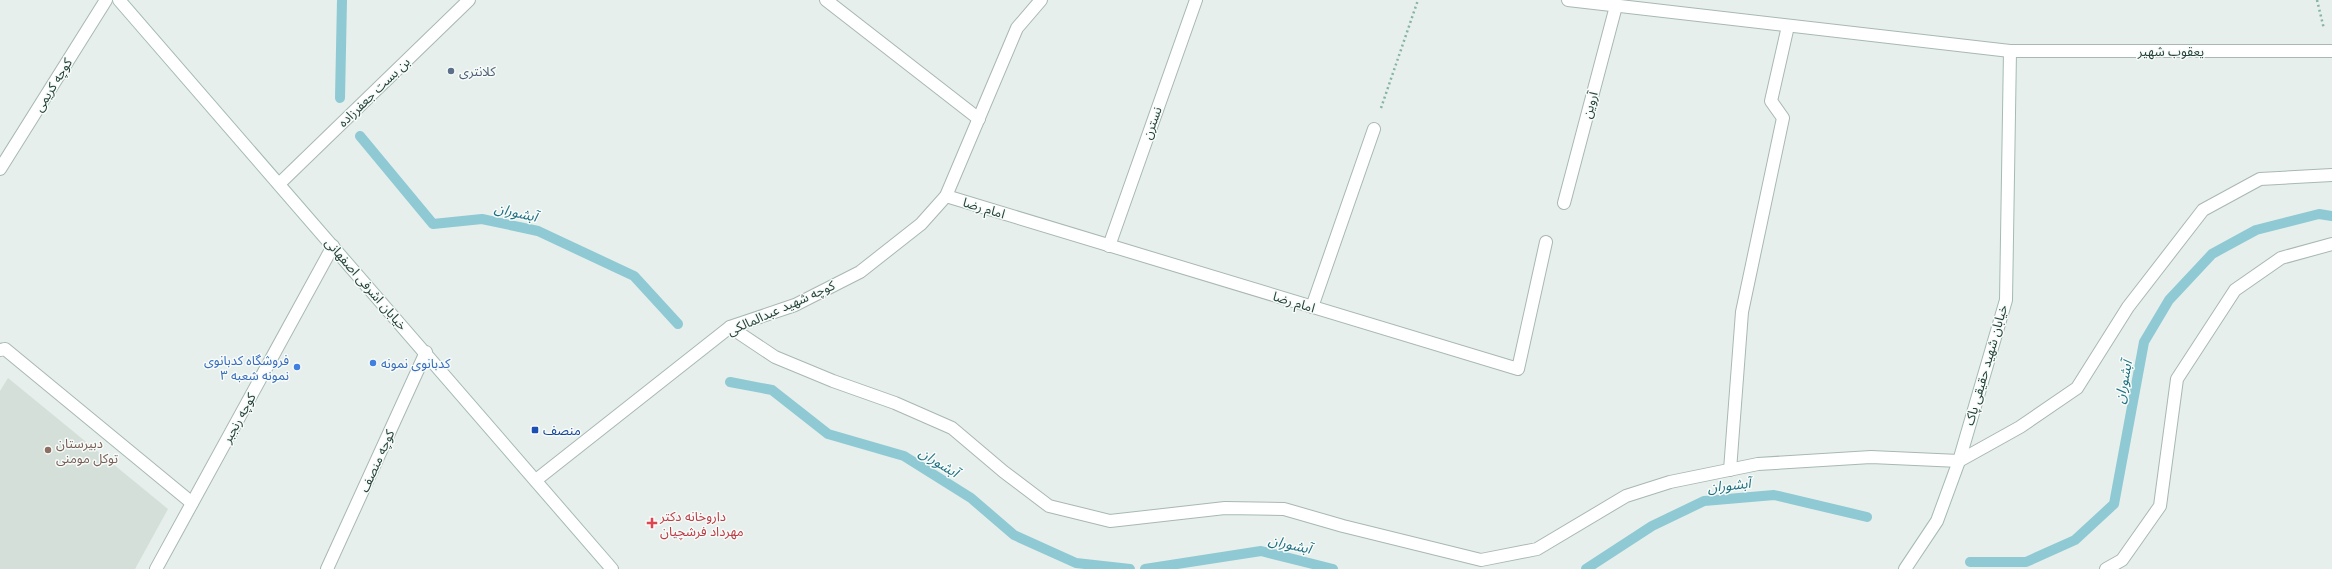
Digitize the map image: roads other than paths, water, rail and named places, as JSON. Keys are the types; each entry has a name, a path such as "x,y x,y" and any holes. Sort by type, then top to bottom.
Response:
{"street":[{"name":"کوچه کریمی","path":"0,169 106,0"},
{"name":"خیابان اشرفی اصفهانی","path":"119,0 426,352 612,569"},
{"name":"بن بست جعفرزاده","path":"279,184 468,0"},
{"path":"826,0 979,118"},
{"name":"کوچه شهید عبدالمالکی","path":"536,480 730,327 795,305 860,272 921,224 946,196 1017,28 1041,0"},
{"name":"نسترن","path":"1109,246 1196,0"},
{"name":"یعقوب شهیر","path":"1568,0 2010,51 2332,51"},
{"name":"آروین","path":"1564,204 1616,6"},
{"path":"1730,470 1742,312 1783,118 1771,101 1788,26"},
{"name":"خیابان شهید حقیقی پاک","path":"1905,569 1937,521 1958,461 2006,300 2010,51"},
{"path":"1312,308 1374,129"},
{"path":"730,327 775,357 833,381 896,403 952,428 1004,472 1049,506 1110,521 1225,508 1284,508 1351,528 1481,560 1537,549 1626,496 1670,482 1758,464 1871,457 1958,461 2020,428 2077,388 2128,307 2203,210 2260,179 2332,175"},
{"name":"امام رضا","path":"946,196 1312,308 1518,369 1546,242"},
{"path":"2106,569 2122,560 2160,506 2177,379 2235,290 2281,258 2332,244"},
{"name":"کوچه رنجبر","path":"156,569 333,246"},
{"path":"0,350 5,349 192,503"},
{"name":"کوچه منصف","path":"327,569 426,352"}],"waterway":[{"name":"آبشوران","path":"340,98 342,0"},
{"name":"آبشوران","path":"360,136 433,224 482,219 538,231 634,276 678,324"},
{"name":"آبشوران","path":"1970,562 2026,562 2075,540 2114,504 2144,342 2169,300 2212,254 2256,230 2319,214 2332,216"},
{"name":"آبشوران","path":"730,382 772,390 828,434 904,456 971,498 1014,535 1076,563 1130,569"},
{"name":"آبشوران","path":"1586,569 1652,526 1704,501 1774,495 1867,517"},
{"name":"آبشوران","path":"1145,569 1261,551 1333,569"}],"place":[{"name":"کلانتری","path":"451,71"},
{"name":"کدبانوی نمونه","path":"373,363"},
{"name":"فروشگاه کدبانوی نمونه شعبه ۳","path":"297,367"},
{"name":"منصف","path":"535,430"},
{"name":"دبیرستان توکل مومنی","path":"48,450"},
{"name":"داروخانه دکتر مهرداد فرشچیان","path":"652,523"}]}
